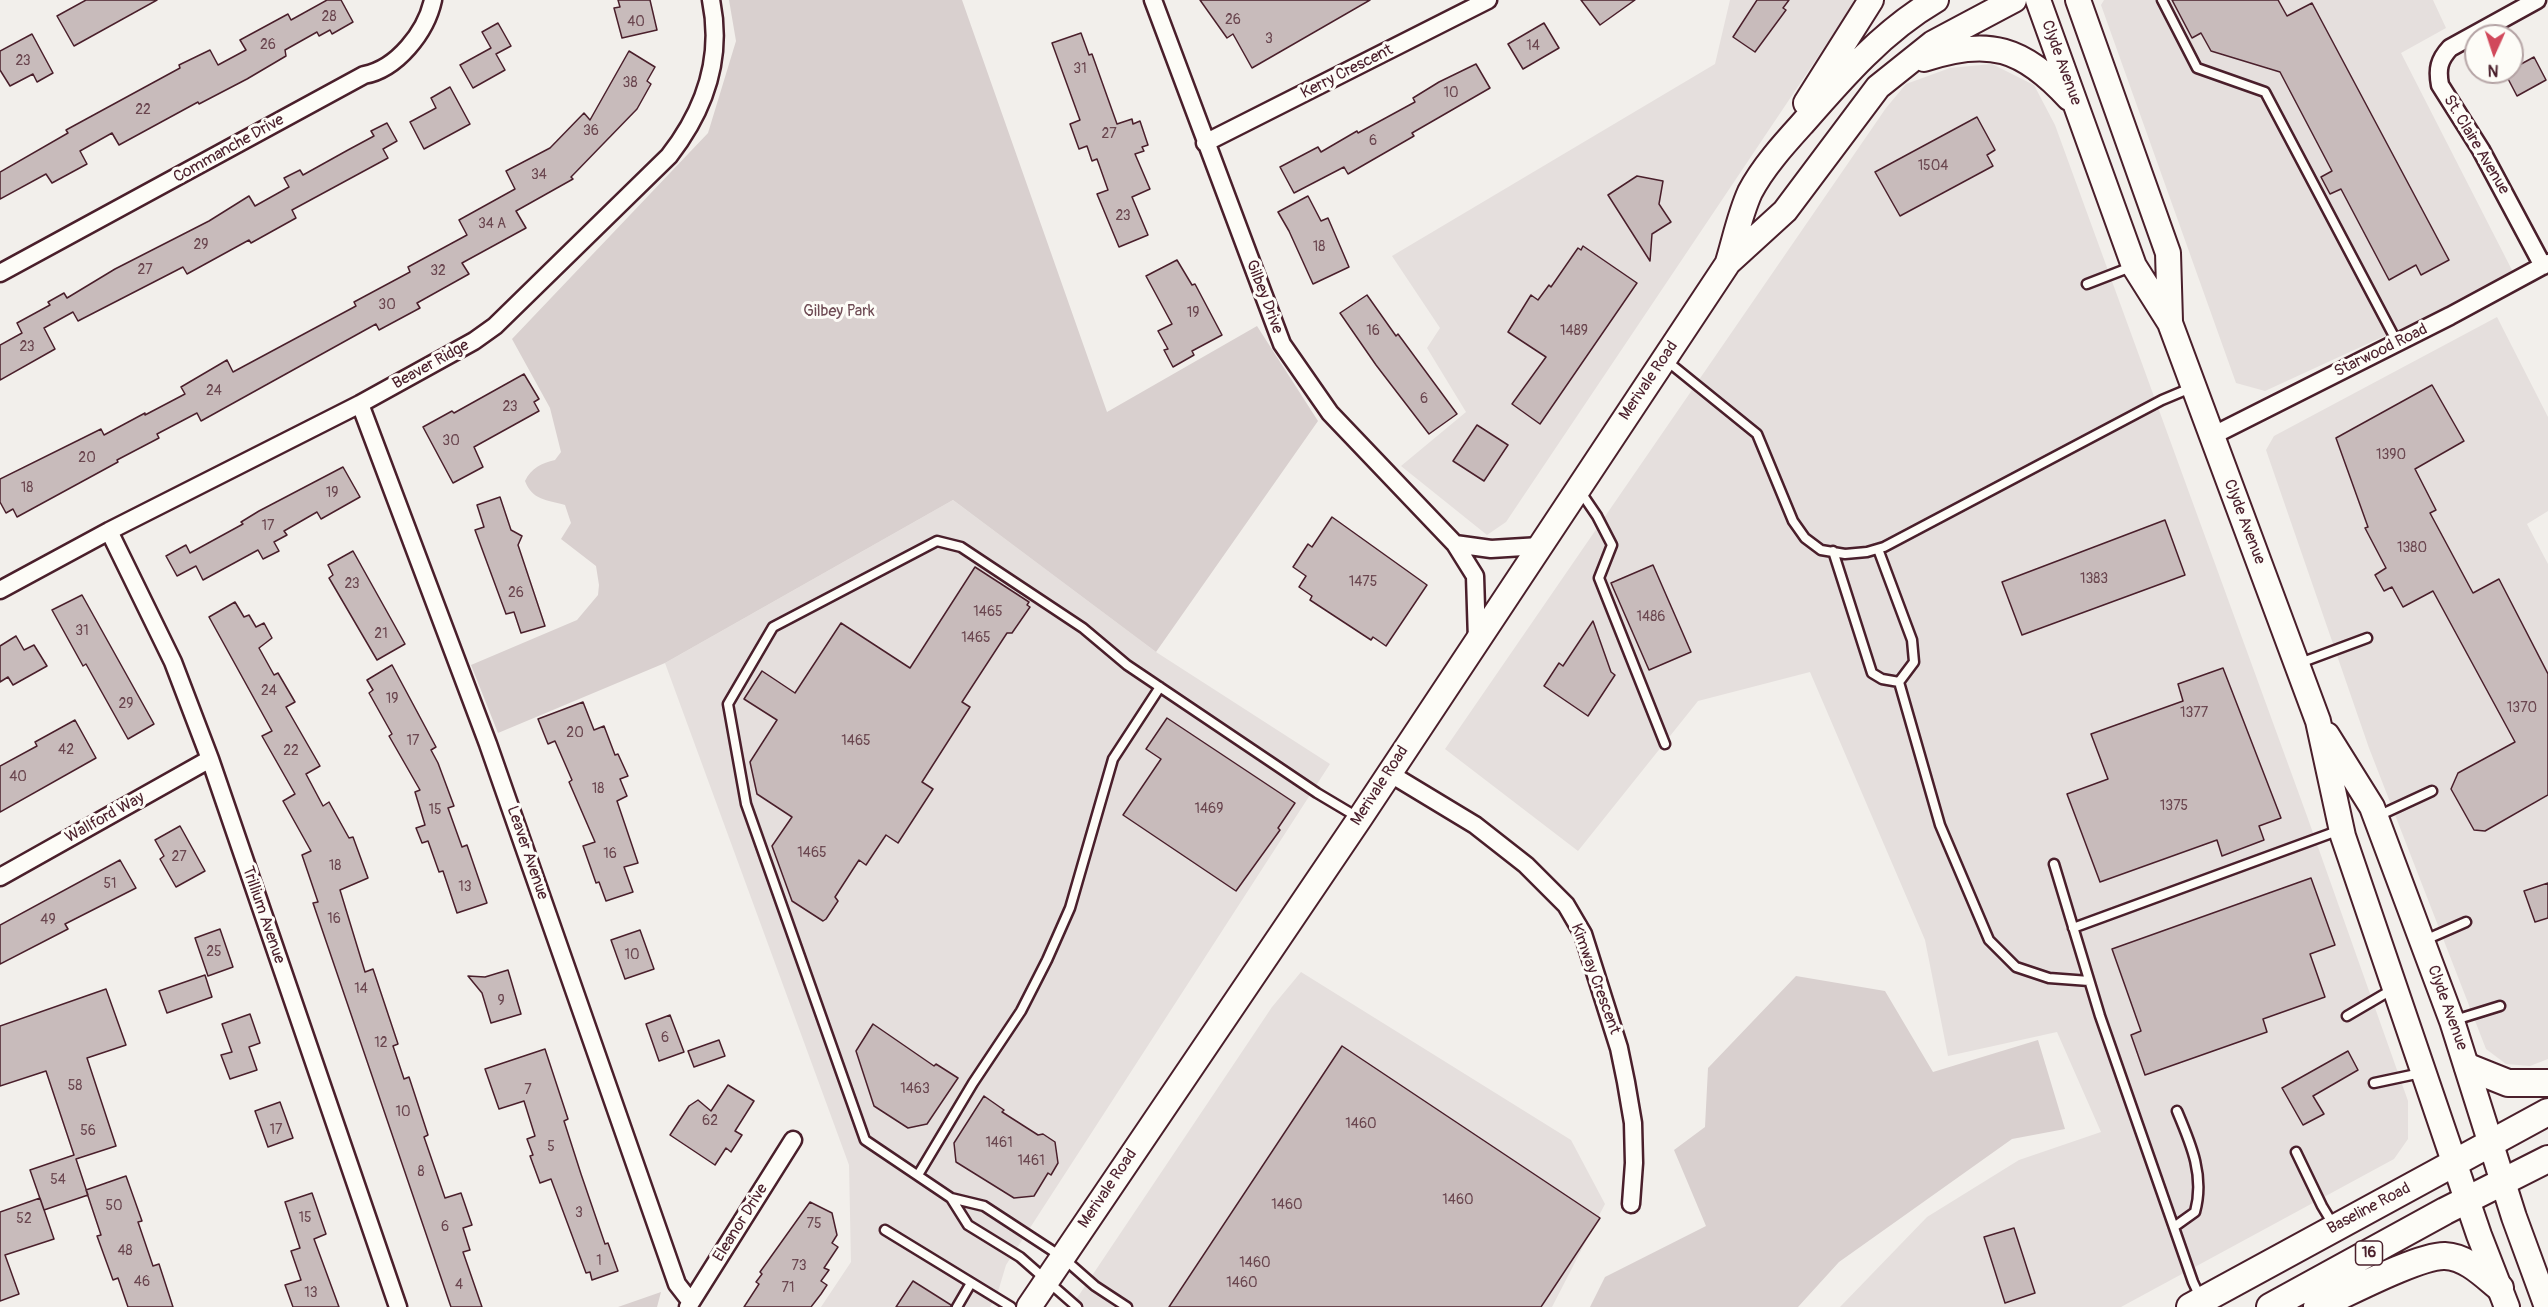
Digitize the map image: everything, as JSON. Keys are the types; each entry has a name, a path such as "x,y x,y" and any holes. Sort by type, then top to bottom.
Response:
{"main road":[{"path":"1776,154 1825,71 1871,0"},
{"name":"Merivale Road","path":"1728,263 1750,192 1776,154 1872,48 1891,31 1936,0"},
{"name":"Merivale Road","path":"1029,1307 1359,818 1728,263 1785,211 1878,87 1902,66 1952,32 2014,0"},
{"name":"Clyde Avenue","path":"2038,0 2134,266 2170,323 2298,664 2318,721 2342,829 2454,1164 2503,1297"},
{"name":"Clyde Avenue","path":"2078,0 2168,253 2170,323"},
{"path":"1902,66 1967,47 1997,50 2030,61 2049,76 2076,105"},
{"name":"Clyde Avenue","path":"2318,721 2372,807 2452,1021 2514,1217 2547,1307"},
{"path":"2468,1068 2508,1083 2548,1083"},
{"name":"Baseline Road","path":"2196,1304 2548,1112"},
{"name":"16","path":"2270,1307 2548,1159"},
{"path":"2317,1307 2396,1271 2444,1256 2469,1264 2503,1297"}],"street":[{"name":"Commanche Drive","path":"0,273 364,75 376,73 412,44 433,0"},
{"name":"Beaver Ridge","path":"0,590 109,531 360,404 474,341 495,326 669,156 690,127 705,93 716,29 711,0"},
{"name":"Gilbey Drive","path":"1153,0 1282,344 1330,413 1455,544 1475,576 1478,640"},
{"name":"Kerry Crescent","path":"1205,142 1488,0"},
{"name":"St. Claire Avenue","path":"2537,0 2450,48 2442,57 2438,74 2440,85 2481,150 2546,265"},
{"name":"Starwood Road","path":"2212,436 2546,265"},
{"name":"Leaver Avenue","path":"360,404 488,744 677,1284 689,1305"},
{"name":"Trillium Avenue","path":"109,531 172,662 210,759 398,1307"},
{"path":"1455,544 1491,549 1540,546"},
{"name":"Wallford Way","path":"0,877 210,759"},
{"name":"Kimway Crescent","path":"1389,773 1475,825 1526,865 1566,905 1583,934 1619,1048 1626,1082 1633,1123 1634,1163 1631,1204"},
{"name":"Eleanor Drive","path":"689,1305 794,1140"}],"lane":[{"path":"2162,0 2197,68 2265,92 2397,342"},
{"path":"2088,284 2134,266"},
{"path":"1664,359 1757,434 1793,520 1805,538 1821,550 1845,554 1878,549 2162,400 2194,387"},
{"path":"1578,489 1597,516 1612,545 1599,578 1665,744"},
{"path":"1127,1307 1095,1286 1062,1257 984,1206 951,1198 865,1140 746,804 728,704 773,627 937,541 961,547 1083,628 1127,665 1317,793 1359,818"},
{"path":"1878,549 1912,640 1914,662 1899,682"},
{"path":"1833,552 1872,673 1882,679 1899,682"},
{"path":"2298,664 2367,638"},
{"path":"1899,682 1940,825 1989,940 2016,967 2049,978 2090,981"},
{"path":"918,1175 973,1083 1021,1011 1047,960 1070,908 1113,759 1160,687"},
{"path":"2375,817 2432,790"},
{"path":"2073,928 2342,829"},
{"path":"2054,864 2090,981 2174,1227 2196,1304"},
{"path":"2423,941 2466,922"},
{"path":"2346,1016 2396,987"},
{"path":"2452,1021 2500,1006"},
{"path":"2374,1083 2425,1072"},
{"path":"2174,1227 2195,1212 2198,1200 2197,1158 2177,1111"},
{"path":"2295,1152 2335,1227"},
{"path":"951,1198 968,1226 1020,1257 1077,1307"},
{"path":"885,1230 1011,1307"},
{"path":"957,1307 971,1283"}],"shaded area":[{"path":"1730,0 1856,0 1506,522 1487,535 1401,466 1466,412 1427,348 1440,328 1392,256 1715,64"},
{"path":"2104,0 2433,0 2446,28 2401,53 2515,276 2265,391 2236,383 2101,5"},
{"path":"1992,64 2034,85 2055,125 2307,816 2408,1101 2408,1139 2394,1159 2121,1307 1840,1307 1927,1217 2019,1160 2101,1132 2057,1032 1948,1056 1925,940 1810,672 1698,701 1578,851 1445,749 1886,108 1906,84 1950,68"},
{"path":"2497,317 2548,417 2548,511 2527,524 2548,564 2548,1059 2530,1066 2506,1064 2486,1049 2369,748 2266,450 2274,436"},
{"path":"953,500 1156,652 1330,764 1006,1265 997,1295 990,1307 821,1307 851,1262 849,1165 665,663"},
{"path":"1301,972 1571,1140 1605,1204 1552,1307 1071,1307 1272,1007"}],"green space":[{"name":"Gilbey Park","path":"729,0 962,0 1107,412 1257,326 1318,421 1156,652 953,500 665,663 498,733 471,665 577,620 598,595 599,585 596,566 561,539 571,523 565,505 536,496 525,481 534,469 555,460 561,452 550,408 512,339 708,133 736,41"},
{"path":"1796,976 1885,991 1933,1072 2038,1040 2065,1129 2012,1139 1839,1262 1798,1307 1590,1307 1605,1277 1706,1226 1674,1150 1705,1127 1708,1068"},
{"path":"661,1292 657,1307 618,1307"}],"building":[{"path":"86,0 157,0 74,46 57,16"},
{"path":"327,0 341,0 353,22 332,34 330,30 319,36 317,32 285,50 286,56 247,79 199,104 198,102 119,145 112,133 80,151 87,164 52,183 46,174 0,199 0,172 68,133 66,130 180,68 179,65 210,50 218,65 246,50 240,40 288,14 291,20"},
{"path":"618,0 650,0 657,30 622,38 614,8 620,7"},
{"path":"1200,0 1370,0 1252,68 1233,34 1227,38"},
{"path":"1581,0 1635,0 1600,25"},
{"path":"1757,0 1789,0 1783,8 1786,10 1755,52 1733,37"},
{"path":"2172,0 2278,0 2287,16 2312,3 2449,260 2421,275 2416,265 2389,280 2341,189 2330,194 2321,177 2332,171 2280,72 2211,51 2201,33 2192,38"},
{"path":"498,23 511,46 496,54 505,70 473,88 460,65 491,48 482,32"},
{"path":"1544,23 1559,48 1523,69 1508,44"},
{"path":"1081,33 1089,55 1092,54 1117,124 1132,119 1133,124 1140,121 1148,145 1142,147 1144,151 1135,154 1150,189 1132,197 1148,235 1119,247 1097,194 1108,190 1097,159 1092,161 1087,146 1079,149 1070,124 1080,120 1052,43"},
{"path":"32,34 53,73 37,82 33,74 10,86 0,70 0,51"},
{"path":"629,51 655,67 647,81 651,84 637,109 571,177 573,179 516,211 526,228 462,263 469,274 417,303 420,308 379,330 376,324 201,421 197,413 157,434 159,438 17,517 13,509 6,513 0,502 0,479 101,429 104,435 145,413 145,415 185,394 181,387 227,360 233,372 356,306 354,302 410,272 408,267 467,235 459,220 515,189 506,171 550,148 584,113 590,120"},
{"path":"2534,57 2546,80 2517,96 2511,84 2524,84 2524,62"},
{"path":"1476,64 1490,88 1412,133 1414,136 1348,174 1344,167 1294,193 1280,167 1318,147 1321,152 1357,131 1358,133 1415,102 1413,98 1439,82"},
{"path":"450,87 470,124 424,149 410,122 436,108 431,98"},
{"path":"1977,117 1995,150 1987,155 1993,166 1900,216 1875,172"},
{"path":"387,123 397,141 383,149 388,158 292,210 296,218 251,243 249,240 187,274 183,267 78,321 73,312 44,328 55,349 0,380 0,345 22,333 17,323 50,305 48,302 64,293 67,298 115,269 209,221 249,196 255,206 289,187 284,178 300,170 303,175 374,136 371,131"},
{"path":"1637,176 1663,181 1659,204 1671,222 1652,234 1650,261 1608,195"},
{"path":"1308,196 1321,221 1328,218 1349,267 1313,284 1278,212"},
{"path":"1583,246 1637,283 1540,424 1512,404 1546,357 1508,332 1531,295 1538,300 1549,285 1551,287 1578,248 1581,250"},
{"path":"1177,260 1192,285 1195,284 1222,335 1192,351 1194,355 1173,367 1164,350 1168,349 1158,331 1172,324 1146,276"},
{"path":"1367,295 1457,414 1429,434 1376,365 1340,313"},
{"path":"524,374 539,399 534,402 539,411 474,447 483,467 453,483 423,427 452,411 454,413"},
{"path":"2432,385 2464,441 2415,469 2436,510 2430,513 2473,593 2499,579 2548,674 2548,795 2485,831 2474,830 2451,789 2458,773 2515,742 2433,591 2403,607 2392,587 2384,591 2375,575 2386,568 2365,528 2368,527 2336,438"},
{"path":"1477,425 1508,445 1484,481 1453,461"},
{"path":"343,467 360,497 321,519 317,512 284,531 287,535 274,542 279,551 263,559 258,550 203,580 196,566 177,576 166,556 186,545 190,553 243,524 241,522 259,511"},
{"path":"500,497 511,530 522,536 518,545 545,626 521,633 514,612 506,614 475,530 484,527 477,505"},
{"path":"1332,517 1427,585 1386,646 1373,637 1371,640 1310,600 1312,596 1299,587 1306,576 1293,567 1308,544 1312,547"},
{"path":"2165,520 2185,575 2022,635 2002,582"},
{"path":"353,551 405,644 377,660 329,578 333,575 328,565"},
{"path":"1653,565 1691,652 1649,670 1611,583"},
{"path":"975,567 1029,602 1027,605 1030,607 1012,633 1007,633 962,702 970,707 922,782 933,789 898,843 886,835 866,865 859,860 835,897 838,901 823,921 792,901 772,846 792,817 757,794 750,762 777,720 744,699 762,671 795,693 841,623 910,668"},
{"path":"82,595 154,724 128,739 86,664 83,666 52,610"},
{"path":"235,602 244,617 249,615 256,627 264,623 272,638 259,648 274,675 278,673 295,702 286,707 320,766 306,774 323,806 329,802 349,838 353,837 368,878 340,890 365,972 373,969 398,1044 393,1046 404,1079 409,1077 428,1135 424,1137 445,1198 461,1193 472,1225 463,1228 470,1250 463,1252 482,1307 451,1307 313,903 318,902 302,855 311,851 283,801 295,794 262,736 272,731 209,617"},
{"path":"1593,621 1611,672 1615,675 1588,716 1544,686 1559,663 1563,666"},
{"path":"16,636 24,650 34,645 47,666 13,685 8,677 0,682 0,646"},
{"path":"392,665 436,747 431,750 454,806 448,808 462,847 467,845 487,903 457,913 443,871 439,872 428,841 422,843 416,828 425,825 415,792 420,790 389,736 392,734 369,693 373,690 367,680"},
{"path":"2223,668 2281,818 2259,826 2264,840 2222,856 2217,840 2100,882 2067,794 2108,779 2091,734 2183,701 2178,684"},
{"path":"583,702 594,730 604,726 615,755 618,754 628,776 620,779 627,796 617,801 638,863 624,867 633,892 606,901 599,882 596,883 583,846 595,842 569,782 572,780 555,741 548,744 538,719"},
{"path":"1167,718 1295,803 1278,828 1280,830 1236,891 1123,815 1161,759 1146,749"},
{"path":"75,720 96,758 0,812 0,766 37,746 35,742"},
{"path":"180,826 205,871 176,887 160,859 164,856 155,840"},
{"path":"120,860 136,888 65,924 68,929 0,964 0,925"},
{"path":"2311,878 2335,945 2310,954 2325,997 2263,1019 2267,1032 2145,1075 2131,1035 2141,1031 2112,949"},
{"path":"2548,883 2548,918 2535,922 2524,891"},
{"path":"220,929 233,967 208,976 195,938"},
{"path":"640,930 654,969 625,979 611,940"},
{"path":"508,970 521,1014 491,1023 482,993 468,976 485,977"},
{"path":"205,975 212,997 167,1013 159,991"},
{"path":"106,989 126,1045 87,1058 116,1146 76,1159 88,1195 44,1210 30,1170 74,1155 46,1071 0,1086 0,1026"},
{"path":"250,1014 260,1043 249,1047 257,1070 230,1079 221,1055 232,1052 222,1024"},
{"path":"670,1015 684,1052 659,1061 646,1024"},
{"path":"873,1024 934,1066 936,1064 958,1078 927,1124 908,1128 874,1106 856,1051"},
{"path":"719,1040 725,1056 694,1067 688,1051"},
{"path":"1342,1046 1600,1218 1541,1307 1169,1307"},
{"path":"545,1049 568,1119 564,1121 581,1174 605,1244 608,1243 618,1271 592,1280 590,1272 586,1273 551,1179 540,1183 530,1156 533,1155 527,1139 535,1136 524,1101 499,1109 485,1069"},
{"path":"2348,1051 2358,1070 2313,1096 2324,1114 2303,1125 2282,1088"},
{"path":"728,1085 754,1101 735,1131 742,1135 731,1152 726,1148 715,1165 670,1135 689,1106 698,1100 711,1111"},
{"path":"984,1096 1004,1110 1002,1112 1038,1135 1043,1134 1055,1142 1058,1163 1051,1175 1048,1173 1034,1196 1014,1198 956,1162 954,1143"},
{"path":"280,1102 293,1138 268,1147 255,1111"},
{"path":"126,1176 142,1221 138,1222 153,1266 159,1264 173,1307 128,1307 118,1278 113,1280 97,1236 101,1235 86,1190"},
{"path":"312,1193 326,1234 314,1239 339,1307 293,1307 285,1285 301,1280 291,1251 300,1248 285,1202"},
{"path":"40,1198 54,1239 5,1255 19,1294 0,1301 0,1212"},
{"path":"810,1202 832,1213 837,1235 832,1243 838,1247 824,1268 829,1270 821,1281 827,1285 811,1307 744,1307 759,1284 756,1282 762,1274 760,1272"},
{"path":"2014,1228 2035,1293 2005,1303 1984,1237"},
{"path":"913,1281 951,1305 951,1307 896,1307"}]}
